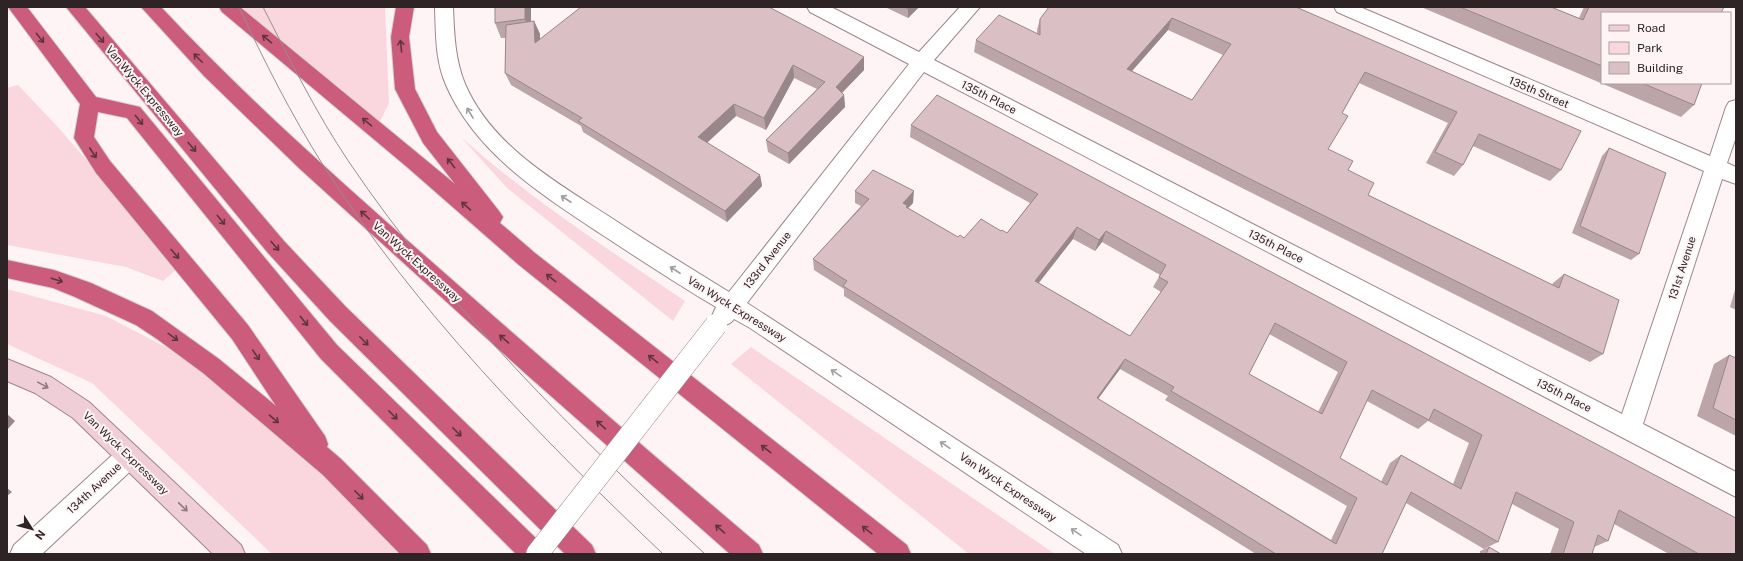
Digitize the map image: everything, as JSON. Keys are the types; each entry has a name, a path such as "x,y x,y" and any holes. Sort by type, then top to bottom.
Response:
{"highway":[{"path":"16,7 90,103 133,112 329,352 536,554"},
{"name":"Van Wyck Expressway","path":"75,7 126,70 223,182 276,247 328,303 476,451 583,554"},
{"name":"Van Wyck Expressway","path":"150,7 225,86 339,192 493,330 750,554"},
{"path":"228,7 414,161 527,259 898,554"},
{"path":"405,7 400,37 405,88 430,137 500,227 527,259"},
{"path":"90,103 84,138 103,167 240,332 332,467"},
{"path":"7,269 54,279 83,290 144,318 190,350 332,467 418,554"}],"main road":[{"name":"Van Wyck Expressway","path":"7,370 43,385 81,410 232,554"}],"street":[{"name":"Van Wyck Expressway","path":"444,7 443,32 446,56 452,78 462,100 473,118 497,147 549,188 700,287 758,321 1109,554"},
{"name":"135th Place","path":"816,7 1736,485"},
{"name":"133rd Avenue","path":"536,554 921,62 971,7"},
{"name":"135th Street","path":"1343,7 1736,176"},
{"name":"131st Avenue","path":"1629,429 1736,107"},
{"name":"134th Avenue","path":"23,554 129,456"}],"green space":[{"path":"234,7 385,7 389,103 379,124 338,86 270,44"},
{"path":"18,85 56,125 179,267 163,281 126,267 7,245 7,88"},
{"path":"461,137 514,181 598,243 685,301 673,321 507,188"},
{"path":"7,289 106,316 204,367 365,512 399,554 272,554 92,383 7,344"},
{"path":"751,347 1055,554 969,554 731,364"}],"building":[{"path":"495,7 525,7 525,19 495,23"},
{"path":"581,7 769,7 864,57 836,87 844,95 788,153 766,140 825,82 793,65 764,118 734,104 698,137 760,175 725,211 578,121 582,118 505,73 506,25 534,21 535,43"},
{"path":"1049,7 1296,7 1581,131 1561,170 1479,134 1463,165 1435,152 1457,112 1365,72 1342,113 1348,116 1328,149 1353,161 1348,170 1374,183 1368,195 1559,288 1564,274 1619,300 1603,354 1250,179 976,40 999,15 1040,35 1040,19","holes":["1172,18 1231,44 1192,100 1127,69"]},
{"path":"1460,7 1551,7 1583,20 1589,7 1724,7 1722,12 1601,12 1601,66"},
{"path":"1644,84 1702,84 1694,105"},
{"path":"937,95 1736,518 1736,554 1699,554 1619,510 1608,541 1598,535 1592,554 1563,554 1574,522 1516,492 1498,542 1411,492 1382,554 1276,554 843,286 847,281 813,259 869,199 855,191 873,170 914,191 903,203 908,206 906,207 958,237 960,235 964,238 981,219 1007,233 1038,194 911,125","holes":["1077,227 1099,240 1106,231 1166,265 1159,277 1168,282 1130,336 1035,281","1275,323 1347,362 1322,414 1249,374","1125,359 1174,387 1171,391 1357,498 1336,544 1097,398","1372,390 1429,420 1434,409 1482,435 1461,489 1401,455 1387,485 1340,458"]},
{"path":"1609,148 1666,173 1639,254 1580,226"},
{"path":"1729,355 1736,358 1736,420 1713,408"},
{"path":"1489,547 1501,554 1486,554"}],"tram line":[{"path":"239,7 278,87 311,146 359,219 398,271 438,321 525,417 570,464 663,554"},
{"path":"263,7 325,125 349,162 429,269 471,319 562,416 656,509 705,554"}]}
